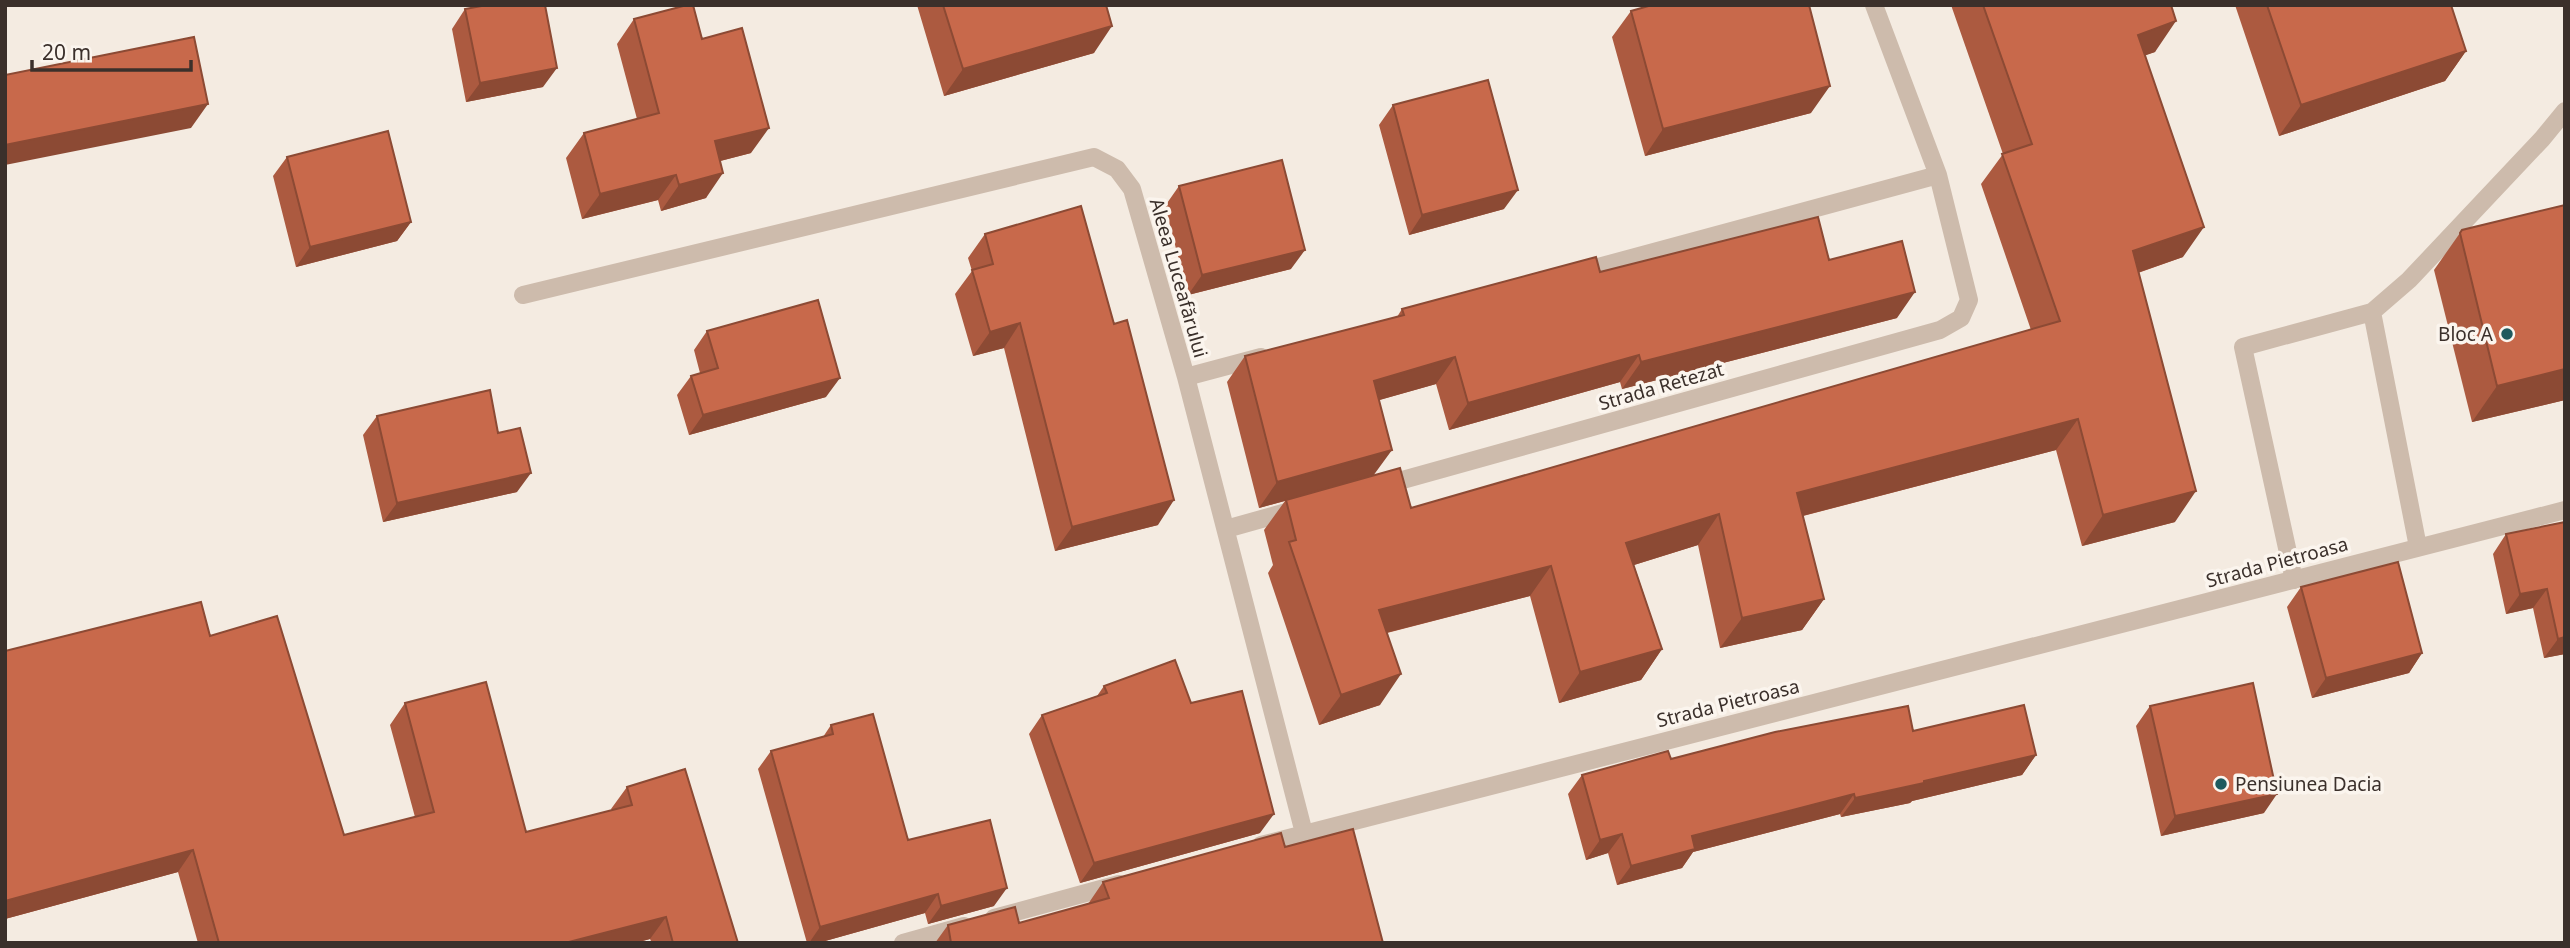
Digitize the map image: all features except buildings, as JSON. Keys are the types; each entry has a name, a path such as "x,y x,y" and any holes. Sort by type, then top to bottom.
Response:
{"street":[{"name":"Strada Retezat","path":"1361,492 1940,330 1961,318 1969,300 1938,176 1874,5"},
{"path":"2294,580 2243,347 2372,312 2409,280 2565,111"},
{"name":"Aleea Luceafărului","path":"523,295 1094,157 1117,169 1132,189 1186,377 1304,833"},
{"path":"1562,276 1938,176"},
{"path":"2372,312 2418,547"},
{"path":"1186,377 1280,352"},
{"path":"1226,529 1320,503"},
{"name":"Strada Pietroasa","path":"1251,848 2565,510"},
{"path":"903,943 1130,881"}],"place":[{"name":"Bloc A","path":"2507,334"},
{"name":"Pensiunea Dacia","path":"2221,784"}]}
